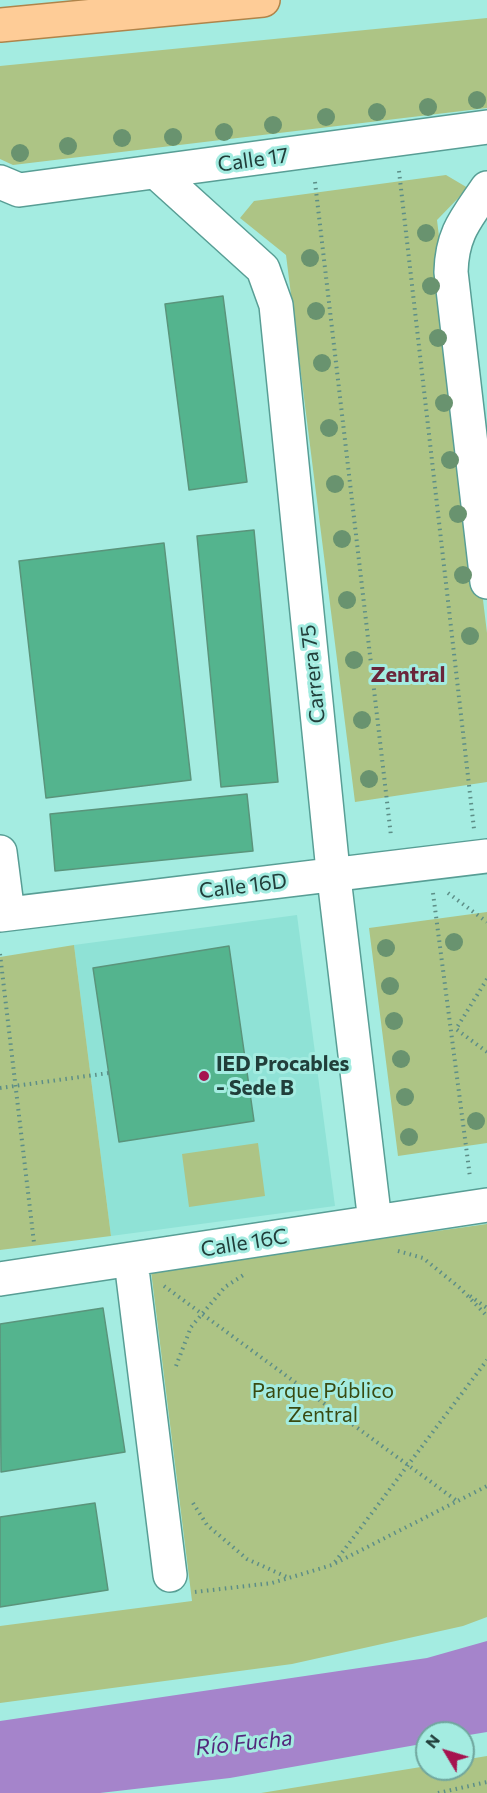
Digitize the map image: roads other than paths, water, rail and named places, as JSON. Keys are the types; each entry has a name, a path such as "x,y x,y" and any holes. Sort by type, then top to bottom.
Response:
{"main road":[{"path":"0,25 263,0"}],"street":[{"name":"Calle 17","path":"6,188 157,173 487,127"},
{"name":"Carrera 75","path":"157,173 263,269 276,305 334,875 382,1235"},
{"path":"487,188 460,228 452,251 451,272 487,582"},
{"name":"Calle 16D","path":"4,914 334,875 481,847"},
{"path":"0,852 4,914"},
{"name":"Calle 16C","path":"0,1279 131,1261 382,1235 479,1197"},
{"path":"131,1261 178,1584"}],"water":[{"name":"Río Fucha","path":"487,1641 487,1732 475,1734 475,1721 415,1721 415,1745 230,1778 100,1793 0,1793 0,1721 427,1658"}],"place":[{"name":"IED Procables - Sede B","path":"204,1076"}],"district":[{"name":"Zentral","path":"408,675"}],"park label":[{"name":"Parque Público Zentral","path":"323,1403"}]}
